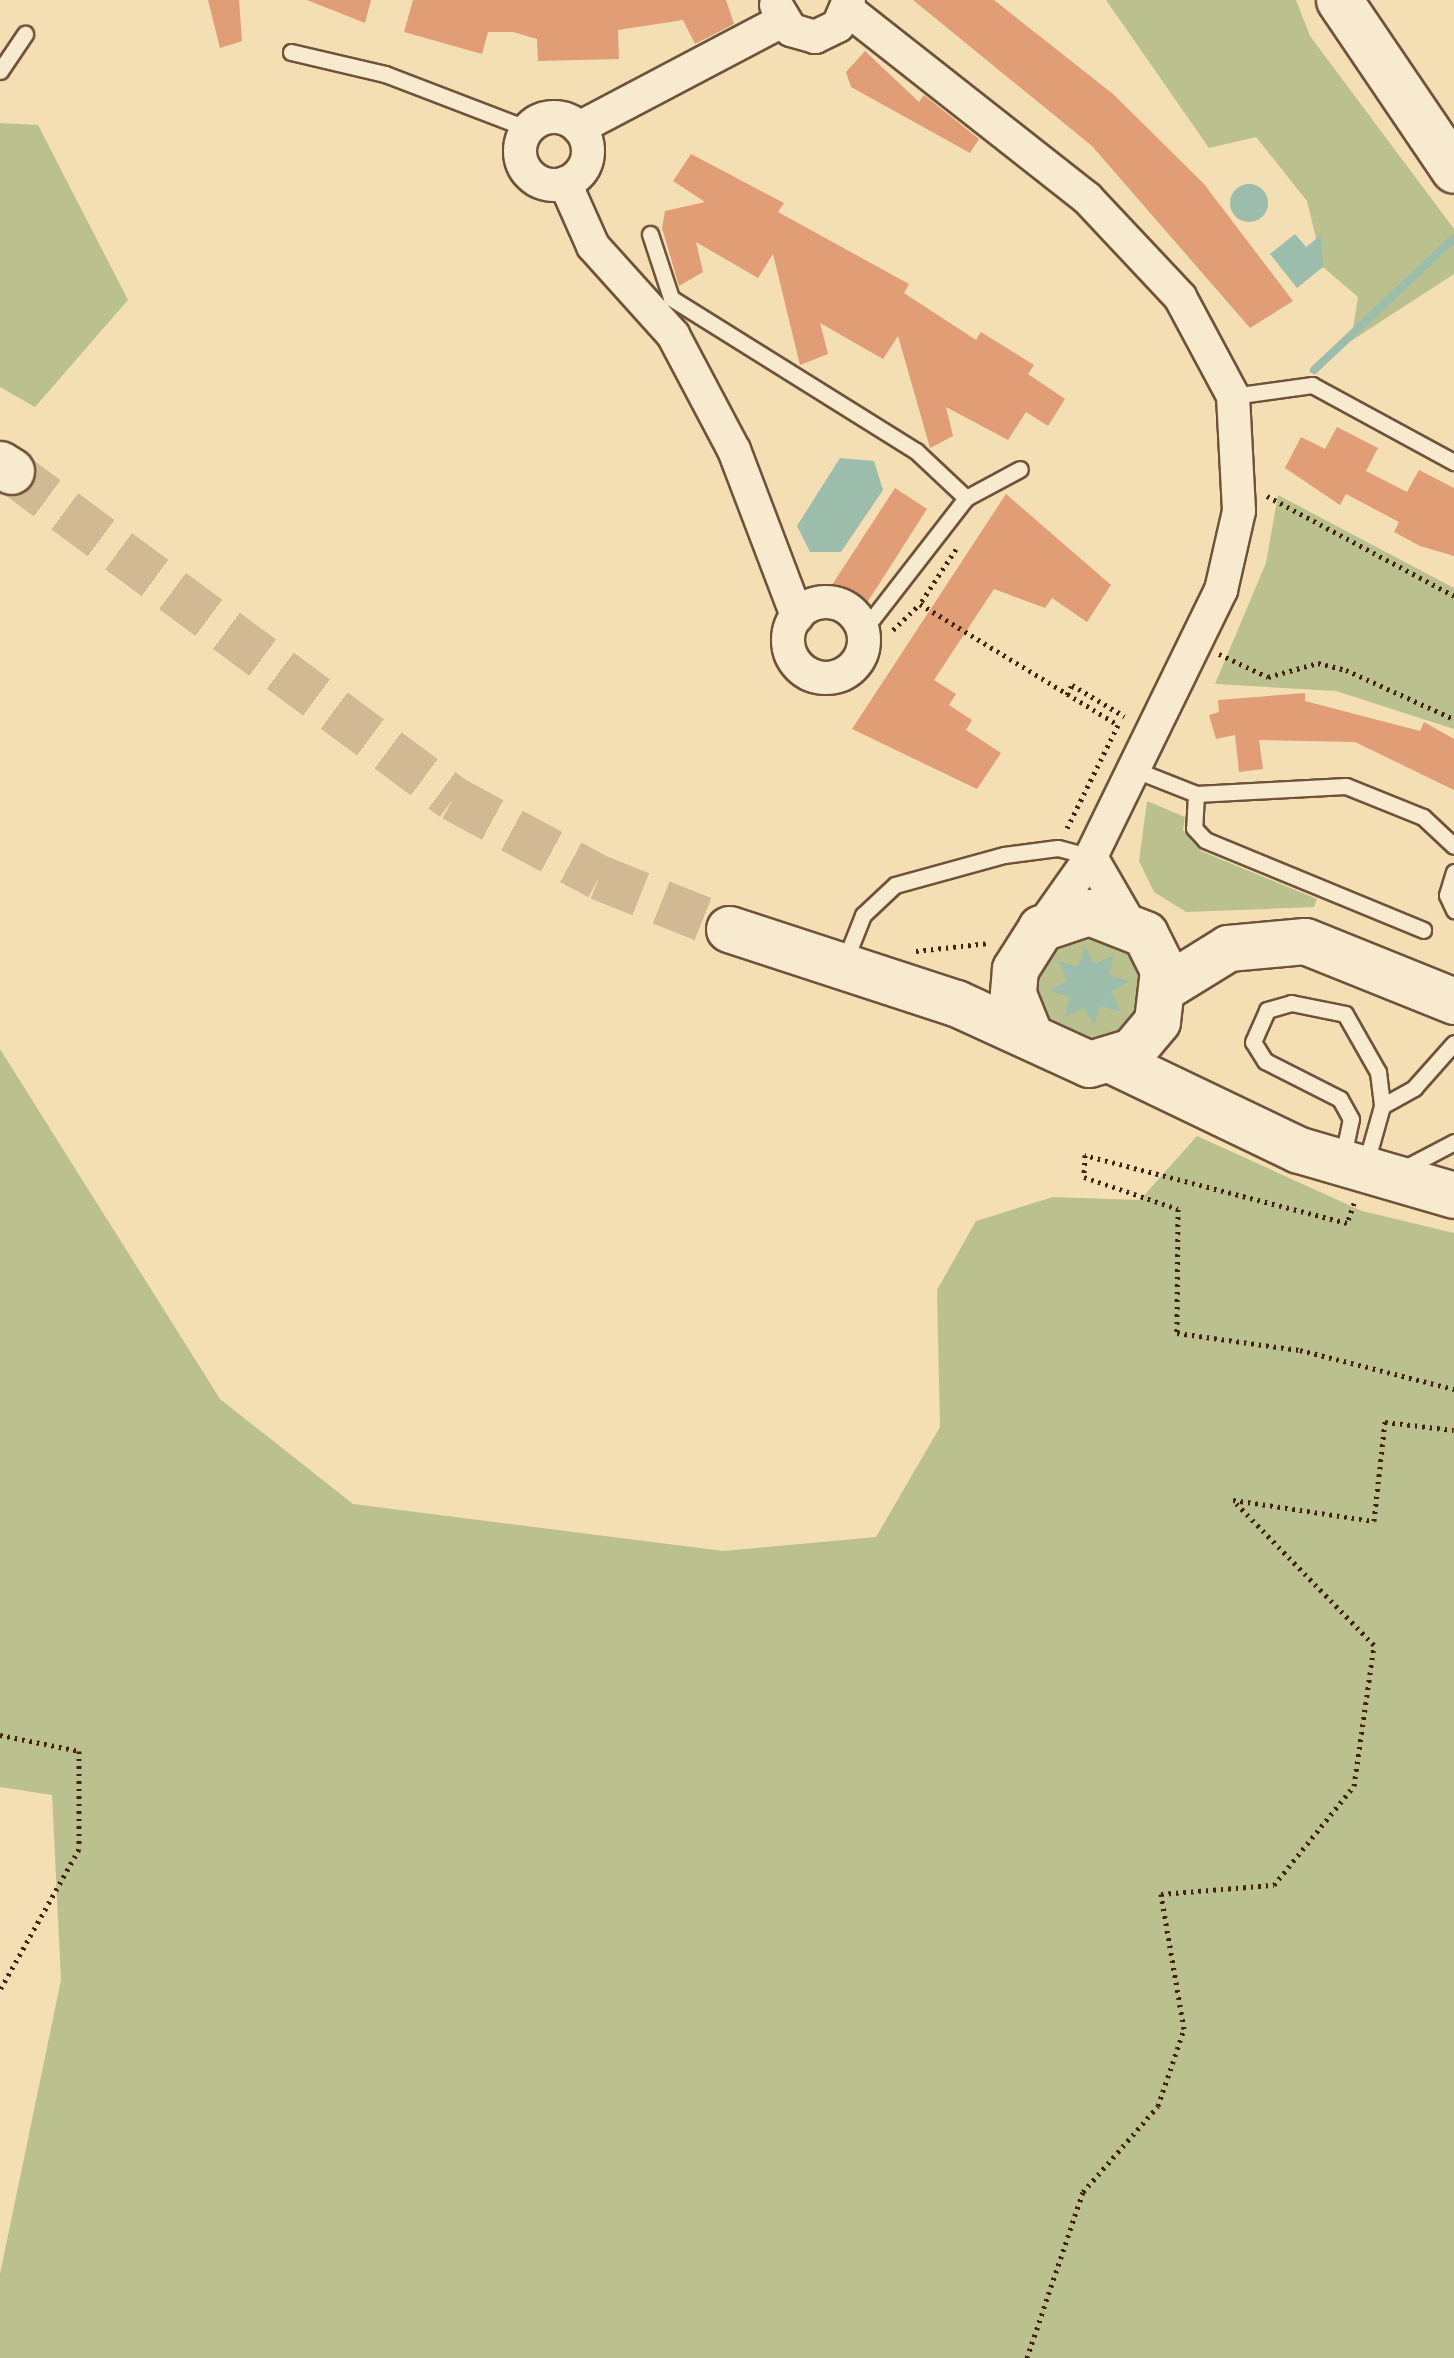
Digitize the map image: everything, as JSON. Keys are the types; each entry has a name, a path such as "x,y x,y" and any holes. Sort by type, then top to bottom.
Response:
{"street":[{"path":"1339,0 1454,170"},
{"path":"796,616 828,602 850,611 863,632 850,670 814,676 789,651 796,616 734,450 673,334 594,246 565,184 526,171 520,150 528,129 547,118 578,128 778,11 815,37 848,5 1087,198 1180,297 1233,396 1240,479 1220,590 1091,857 1015,969 1015,1006 1030,1036"},
{"path":"565,184 587,160 578,128"},
{"path":"1091,857 1136,927 1217,1107"},
{"path":"1041,928 1089,912 1228,948 1304,941 1454,1001"},
{"path":"729,929 1030,1036 1067,1061 1111,1060 1217,1107 1285,1144 1454,1194"},
{"path":"1111,1060 1148,1036 1164,996 1228,948"},
{"path":"842,967 948,977 1015,969"}],"lane":[{"path":"0,71 25,34"},
{"path":"291,52 385,74 528,129"},
{"path":"650,234 671,298 916,451 966,498"},
{"path":"1233,396 1272,384 1322,388 1454,462"},
{"path":"863,632 966,498 1020,469"},
{"path":"1131,768 1196,794 1346,786 1423,817 1454,846"},
{"path":"1196,794 1194,828 1205,840 1423,930"},
{"path":"842,967 862,914 895,886 1004,854 1058,848 1091,857"},
{"path":"1454,872 1447,895 1454,910"},
{"path":"1291,1003 1345,1014 1371,1055 1382,1106 1367,1167 1340,1099 1265,1061 1256,1025 1291,1003"},
{"path":"1382,1106 1414,1088 1454,1042"},
{"path":"1367,1167 1454,1142"}],"path":[{"path":"1240,479 1454,596"},
{"path":"966,498 974,521 920,604 1118,725"},
{"path":"1218,654 1268,677 1332,666 1454,719"},
{"path":"1067,696 1072,685 1124,716"},
{"path":"1367,1167 1347,1223 1085,1154 1084,1177 1178,1209 1177,1333 1300,1350 1454,1390"},
{"path":"1026,2358 1083,2192 1158,2106 1184,2028 1160,1894 1274,1885 1354,1786 1374,1645 1234,1500 1374,1521 1385,1422 1454,1430"},
{"path":"0,1735 79,1751 79,1850 0,1990"}],"green space":[{"path":"1106,0 1296,0 1310,36 1454,229 1454,274 1351,341 1358,297 1323,267 1307,201 1256,137 1209,148"},
{"path":"0,123 38,125 128,300 35,407 0,387"},
{"path":"1278,495 1454,588 1454,729 1336,691 1215,684 1266,563"},
{"path":"1147,801 1185,817 1183,830 1201,851 1317,899 1314,907 1186,912 1154,892 1139,861"},
{"path":"1089,933 1110,937 1127,949 1139,966 1143,987 1139,1008 1127,1025 1110,1037 1089,1041 1068,1037 1051,1025 1039,1008 1035,987 1039,966 1051,949 1068,937"},
{"path":"0,1049 220,1399 353,1504 723,1551 876,1537 940,1427 937,1290 976,1221 1053,1197 1140,1200 1197,1136 1362,1211 1454,1233 1454,2358 0,2358 0,2274 61,1980 52,1795 0,1787"}],"shaded area":[{"path":"1249,184 1262,190 1268,203 1262,216 1249,222 1236,216 1230,203 1236,190"},
{"path":"1295,234 1306,247 1321,235 1323,267 1297,288 1270,254"},
{"path":"840,458 874,461 883,490 841,552 810,552 797,526"},
{"path":"1085,947 1095,964 1114,955 1109,975 1129,981 1111,992 1121,1011 1100,1006 1094,1025 1083,1008 1065,1017 1070,997 1050,991 1067,980 1058,961 1078,967"}],"building":[{"path":"208,0 239,0 242,41 220,48"},
{"path":"307,0 371,0 365,23"},
{"path":"413,0 726,0 734,24 695,44 683,20 618,30 619,59 538,61 537,39 513,32 488,32 482,54 404,32"},
{"path":"913,0 994,0 1113,94 1204,184 1293,301 1250,328 1092,146"},
{"path":"865,51 919,102 924,95 979,139 970,153 851,87 846,72"},
{"path":"691,154 784,203 778,212 909,284 904,293 976,340 981,332 1034,365 1028,374 1065,399 1048,426 1026,412 1008,440 946,407 953,436 930,448 898,336 883,359 820,323 828,354 800,365 773,254 758,278 696,242 703,272 679,286 662,228 665,211 705,202 673,181"},
{"path":"1337,427 1378,448 1366,471 1407,492 1419,470 1454,488 1454,556 1420,546 1394,532 1399,522 1346,494 1340,505 1285,468 1301,437 1325,449"},
{"path":"895,488 927,509 865,606 832,585"},
{"path":"1006,494 1111,585 1087,622 1052,598 1045,608 994,589 934,680 956,694 949,705 972,720 966,730 1001,753 977,789 852,729"},
{"path":"1305,693 1305,701 1420,731 1424,722 1454,739 1454,790 1355,742 1259,740 1263,769 1239,772 1235,735 1216,739 1209,715 1219,712 1218,700"}],"waterway":[{"path":"1314,370 1454,238"}],"tunnel":[{"path":"11,471 453,798 599,877 729,929"}]}
